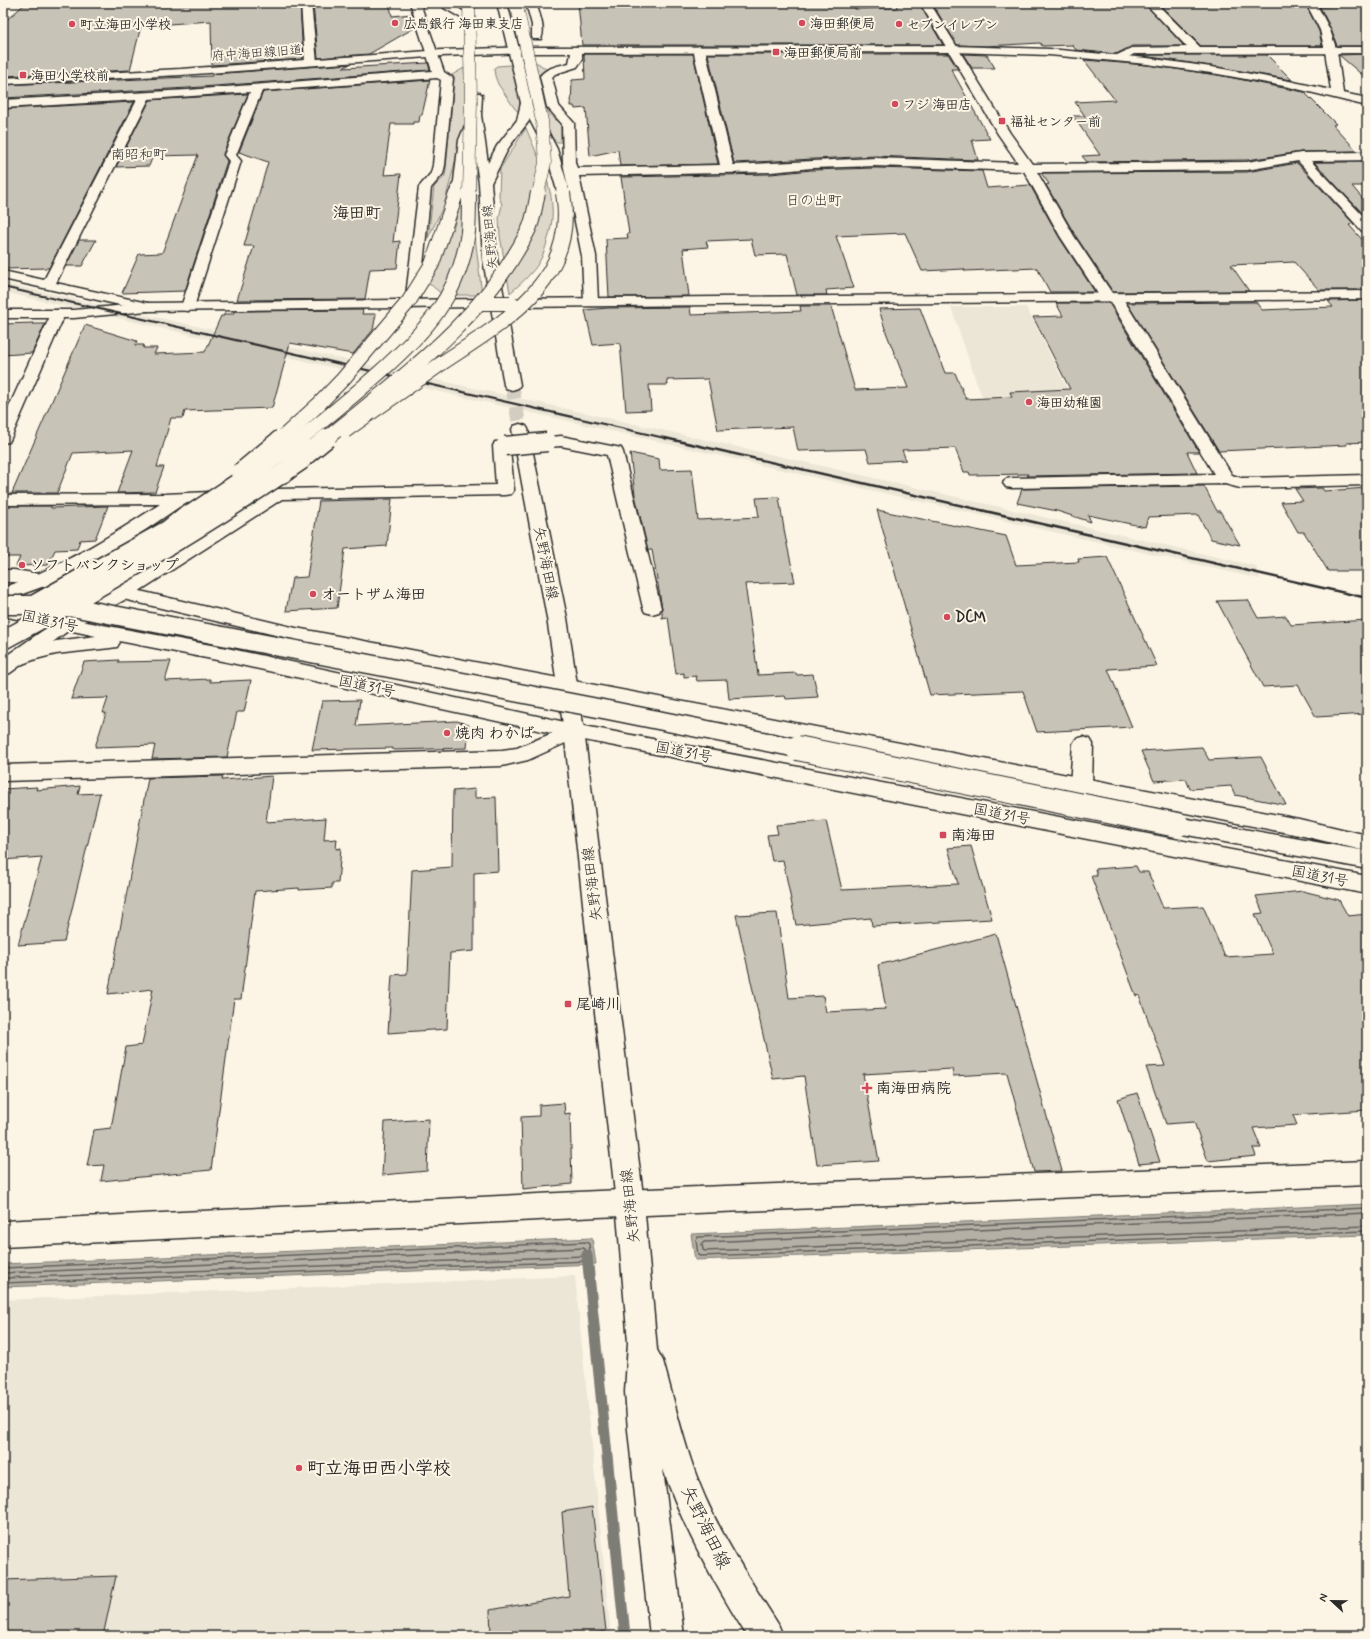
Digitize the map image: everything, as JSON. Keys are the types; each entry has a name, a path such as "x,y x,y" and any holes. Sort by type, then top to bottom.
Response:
{"main road":[{"path":"306,3 311,62"},
{"path":"416,3 439,74"},
{"path":"3,619 51,596 169,528 238,483 318,424 364,386 412,343 437,313 453,285 465,248 468,232 471,101 467,8 448,6 448,3"},
{"name":"矢野海田線","path":"485,183 503,146 523,121 527,103 502,3"},
{"path":"284,473 427,356 464,321 500,278 529,230 545,163 542,121 518,11 514,3"},
{"path":"531,3 537,25 537,37"},
{"path":"925,3 1004,134 1033,175 1067,236 1111,297 1226,479"},
{"path":"1150,3 1197,51"},
{"path":"1311,3 1325,30 1331,51 1337,94"},
{"name":"矢野海田線","path":"467,8 471,53 475,72 475,115 485,183 490,259 512,385"},
{"path":"699,49 727,168"},
{"name":"府中海田線旧道","path":"3,81 181,72 432,54 514,51 954,49 1049,52 1119,58 1218,71 1337,94 1367,102"},
{"path":"576,50 576,60 573,65 551,72 546,76 553,107 568,123 569,163 589,256 591,302"},
{"path":"1119,58 1132,51 1367,50"},
{"path":"176,94 181,72"},
{"path":"3,104 257,89 439,74 447,78 439,165 437,174 425,187 412,304"},
{"path":"188,307 236,161 230,155 257,89"},
{"path":"48,285 145,96"},
{"path":"3,640 140,565 193,533 284,473 477,339 507,317 542,285 552,270 564,238 566,221 562,187 551,149 527,103"},
{"path":"169,528 288,433 318,406 348,374 409,301 421,284 432,264 460,181 465,140 475,115"},
{"path":"572,172 875,162 1040,168 1247,166 1301,157 1362,156 1367,165"},
{"path":"1301,157 1367,228"},
{"path":"3,275 147,307"},
{"path":"3,314 58,314 147,307 1367,295"},
{"path":"3,438 58,314"},
{"name":"矢野海田線","path":"520,429 557,618 574,731 631,1209 643,1342 640,1392 643,1430 667,1636"},
{"path":"3,500 181,498 278,494 504,490 501,446 561,441 615,452 652,608"},
{"path":"1012,483 1226,479 1240,483 1367,480"},
{"path":"7,664 65,624 123,592 278,494"},
{"path":"3,595 43,580 126,535 181,498"},
{"path":"3,576 14,576 123,592 296,634 1292,825 1367,843"},
{"path":"3,605 36,605 77,608 616,711 1177,825 1367,860"},
{"name":"国道31号","path":"3,610 65,624 227,655 574,731 1367,885"},
{"path":"7,664 52,649 81,643 114,642 227,655"},
{"path":"3,773 502,758 521,755 574,731"},
{"path":"1081,784 1082,744"},
{"path":"3,1234 631,1209 1367,1173"},
{"name":"矢野海田線","path":"643,1342 672,1451 687,1490 721,1561 766,1636"}],"shaded area":[{"path":"538,63 547,70 540,74 542,95 549,114 561,124 561,142 557,142 515,109 498,84 495,76 494,68 497,66"},
{"path":"464,68 467,116 444,205 428,238 434,187 445,176 454,78 452,75"},
{"path":"526,128 544,170 548,184 552,212 551,226 539,263 533,271 510,293 500,236 499,218 502,205 499,196 500,169"},
{"path":"476,174 473,219 482,295 443,295 431,285 425,284 454,226 469,175"},
{"path":"3,283 774,455 1256,566 1260,579 3,292"},
{"name":"海田幼稚園","path":"951,307 1026,307 1083,419 1059,421 1086,477 1017,478 977,384"},
{"name":"町立海田西小学校","path":"575,1276 611,1636 3,1636 3,1300"}],"water":[{"path":"1367,1204 1367,1235 695,1260 691,1234"},
{"path":"592,1238 596,1264 3,1287 3,1264"}],"building":[{"path":"26,3 300,3 303,59 212,65 211,21 141,26 130,70 3,76 3,23"},
{"path":"313,3 361,3 361,6 386,4 386,6 390,6 392,16 412,14 416,27 369,54 318,58"},
{"path":"578,3 852,3 855,9 897,8 896,3 919,3 943,45 582,45"},
{"path":"932,3 968,4 970,7 1021,5 1020,3 1144,3 1184,46 1132,46 1116,54 1076,50 1072,45 1042,46 1040,43 986,46 957,45"},
{"path":"1158,3 1297,3 1302,7 1307,7 1319,31 1322,46 1201,46"},
{"path":"1367,5 1367,46 1337,46 1331,29 1320,7"},
{"path":"584,54 693,54 718,164 620,166 618,150 590,156 586,108 575,109 574,106 571,106 572,80 585,79"},
{"path":"708,54 948,54 958,69 951,69 990,139 972,140 978,160 875,156 734,163"},
{"path":"963,54 987,55 995,68 972,68"},
{"path":"1367,54 1367,79 1339,55"},
{"path":"1136,55 1267,55 1292,80 1218,67"},
{"path":"1084,60 1147,65 1218,75 1304,92 1336,124 1333,125 1357,151 1301,152 1247,160 1087,162 1082,156 1100,155 1073,116 1085,116 1075,102 1115,100"},
{"path":"428,63 430,70 188,88 3,98 3,85 212,76 212,74 350,64 343,68"},
{"path":"430,80 419,122 413,122 413,124 391,124 384,175 401,174 393,242 400,241 397,268 370,269 365,299 237,300 254,246 244,246 268,162 239,152 263,92"},
{"path":"248,94 223,154 227,161 185,291 122,293 139,254 162,253 198,155 153,156 149,166 116,167 150,100"},
{"path":"134,102 49,268 3,269 3,252 6,247 3,247 3,109"},
{"path":"1314,162 1367,162 1367,186 1352,186 1367,204 1367,218"},
{"path":"1297,163 1354,224 1349,225 1367,245 1367,290 1319,290 1294,262 1231,265 1249,291 1113,292 1075,235 1046,185 1049,184 1041,173 1247,172"},
{"path":"875,168 982,171 987,188 1030,185 1059,237 1095,292 1050,292 1037,268 922,271 905,233 836,236 854,288 826,290 827,295 797,295 787,254 755,255 751,239 706,241 708,247 683,249 689,296 609,297 606,239 628,238 627,234 629,234 621,177 771,174 812,170"},
{"path":"79,240 96,240 82,266 66,266"},
{"path":"1367,300 1367,442 1346,443 1347,445 1219,451 1127,303 1256,302 1262,310 1333,307 1328,301"},
{"path":"1056,303 1109,303 1199,452 1187,452 1197,473 1027,476 1028,474 970,475 969,472 964,472 955,448 902,450 906,460 870,462 866,449 798,451 793,427 718,430 708,379 667,380 668,385 649,385 651,410 626,411 620,343 593,345 585,310 608,308 690,307 691,315 801,311 800,306 831,306 855,390 908,388 886,332 879,309 920,308 945,373 955,373 966,399 1012,397 1010,392 1070,389 1033,317 1063,316"},
{"path":"363,310 362,314 376,314 373,330 353,354 290,343 272,408 185,411 183,418 171,418 157,467 164,467 155,492 117,493 133,450 73,453 57,493 12,493 85,325 137,341 135,345 144,345 143,348 157,348 154,354 205,352 221,316 224,316 224,314 233,314 234,311"},
{"path":"33,323 32,324 45,324 32,353 3,355 3,324"},
{"path":"630,453 659,459 660,470 692,469 698,520 759,517 756,498 779,497 795,582 745,584 758,675 796,673 797,675 813,674 818,697 786,699 785,696 729,699 727,680 697,681 696,676 684,677 684,673 676,674 668,617 662,618 662,608 652,550 648,550 635,495"},
{"path":"1204,486 1217,511 1220,511 1240,545 1211,539 1198,515 1148,517 1145,527 1088,515 1091,522 1057,511 1017,503 1022,489"},
{"path":"1322,488 1324,491 1367,488 1367,571 1328,571 1304,532 1298,532 1281,502 1303,501 1295,489"},
{"path":"392,499 387,546 345,549 337,608 286,611 292,578 307,577 319,501"},
{"path":"6,506 51,506 51,508 108,506 95,539 80,540 77,549 55,550 48,565 16,566 20,557 3,557 3,514"},
{"path":"877,510 1006,536 1016,565 1079,562 1078,559 1107,557 1157,666 1108,669 1132,727 1037,732 1023,691 930,695"},
{"path":"1248,600 1258,618 1286,616 1291,625 1367,620 1367,714 1316,717 1298,685 1263,687 1217,601"},
{"path":"119,660 118,662 171,661 165,681 210,679 210,682 251,680 244,712 237,712 227,757 152,759 155,745 95,747 106,713 103,713 108,698 71,699 84,662"},
{"path":"360,700 356,726 457,721 469,725 467,748 312,750 322,701"},
{"path":"1202,747 1209,760 1261,757 1286,805 1235,795 1231,786 1190,789 1186,779 1154,781 1141,751"},
{"path":"223,776 222,780 272,776 266,822 326,818 324,840 337,839 336,849 341,848 338,883 332,883 332,888 299,890 299,888 255,891 241,999 234,999 211,1170 101,1181 104,1165 87,1166 94,1130 111,1128 126,1047 142,1045 153,989 108,994 148,778"},
{"path":"80,786 78,794 100,793 64,942 18,945 42,857 3,860 3,789 37,787 36,790"},
{"path":"475,789 475,798 496,797 498,871 474,873 474,951 450,953 447,1029 388,1033 392,975 407,974 412,870 452,867 453,791"},
{"path":"826,821 842,890 958,884 948,848 971,846 992,919 872,926 871,918 796,925 783,860 772,861 767,835 778,834 776,825"},
{"path":"1136,866 1139,872 1148,872 1163,908 1203,906 1225,957 1273,954 1255,914 1263,913 1256,896 1303,891 1339,900 1348,916 1367,914 1367,1110 1293,1115 1297,1125 1253,1128 1261,1148 1253,1148 1256,1156 1208,1161 1194,1122 1166,1124 1146,1067 1165,1066 1139,995 1136,996 1091,876 1097,876 1095,869"},
{"path":"777,913 789,998 823,996 826,1012 886,1009 878,965 996,934 1062,1171 1034,1172 1007,1073 953,1076 952,1069 863,1074 879,1161 817,1165 804,1076 773,1079 736,915"},
{"path":"1137,1093 1160,1162 1139,1164 1118,1099"},
{"path":"564,1103 565,1114 570,1113 572,1184 523,1189 521,1117 539,1116 539,1105"},
{"path":"429,1119 427,1171 382,1175 385,1122"},
{"path":"592,1507 606,1631 580,1636 491,1636 490,1610 569,1596 562,1512"},
{"path":"116,1576 103,1636 3,1636 3,1580"}],"waterway":[{"path":"587,1255 625,1636"}],"tunnel":[{"path":"512,385 520,429"}],"railway":[{"path":"3,287 669,439"},
{"path":"665,438 1367,598"}],"place":[{"name":"広島銀行 海田東支店","path":"395,23"},
{"name":"海田郵便局","path":"802,23"},
{"name":"町立海田小学校","path":"72,24"},
{"name":"セブンイレブン","path":"899,24"},
{"name":"海田郵便局前","path":"776,52"},
{"name":"海田小学校前","path":"23,75"},
{"name":"フジ 海田店","path":"895,104"},
{"name":"福祉センター前","path":"1002,121"},
{"name":"海田幼稚園","path":"1029,402"},
{"name":"ソフトバンクショップ","path":"22,565"},
{"name":"オートザム海田","path":"313,594"},
{"name":"DCM","path":"947,617"},
{"name":"焼肉 わかば","path":"447,733"},
{"name":"南海田","path":"943,835"},
{"name":"尾崎川","path":"568,1004"},
{"name":"南海田病院","path":"867,1088"},
{"name":"町立海田西小学校","path":"299,1468"}],"district":[{"name":"南昭和町","path":"139,154"},
{"name":"日の出町","path":"814,200"},
{"name":"海田町","path":"357,212"}]}
